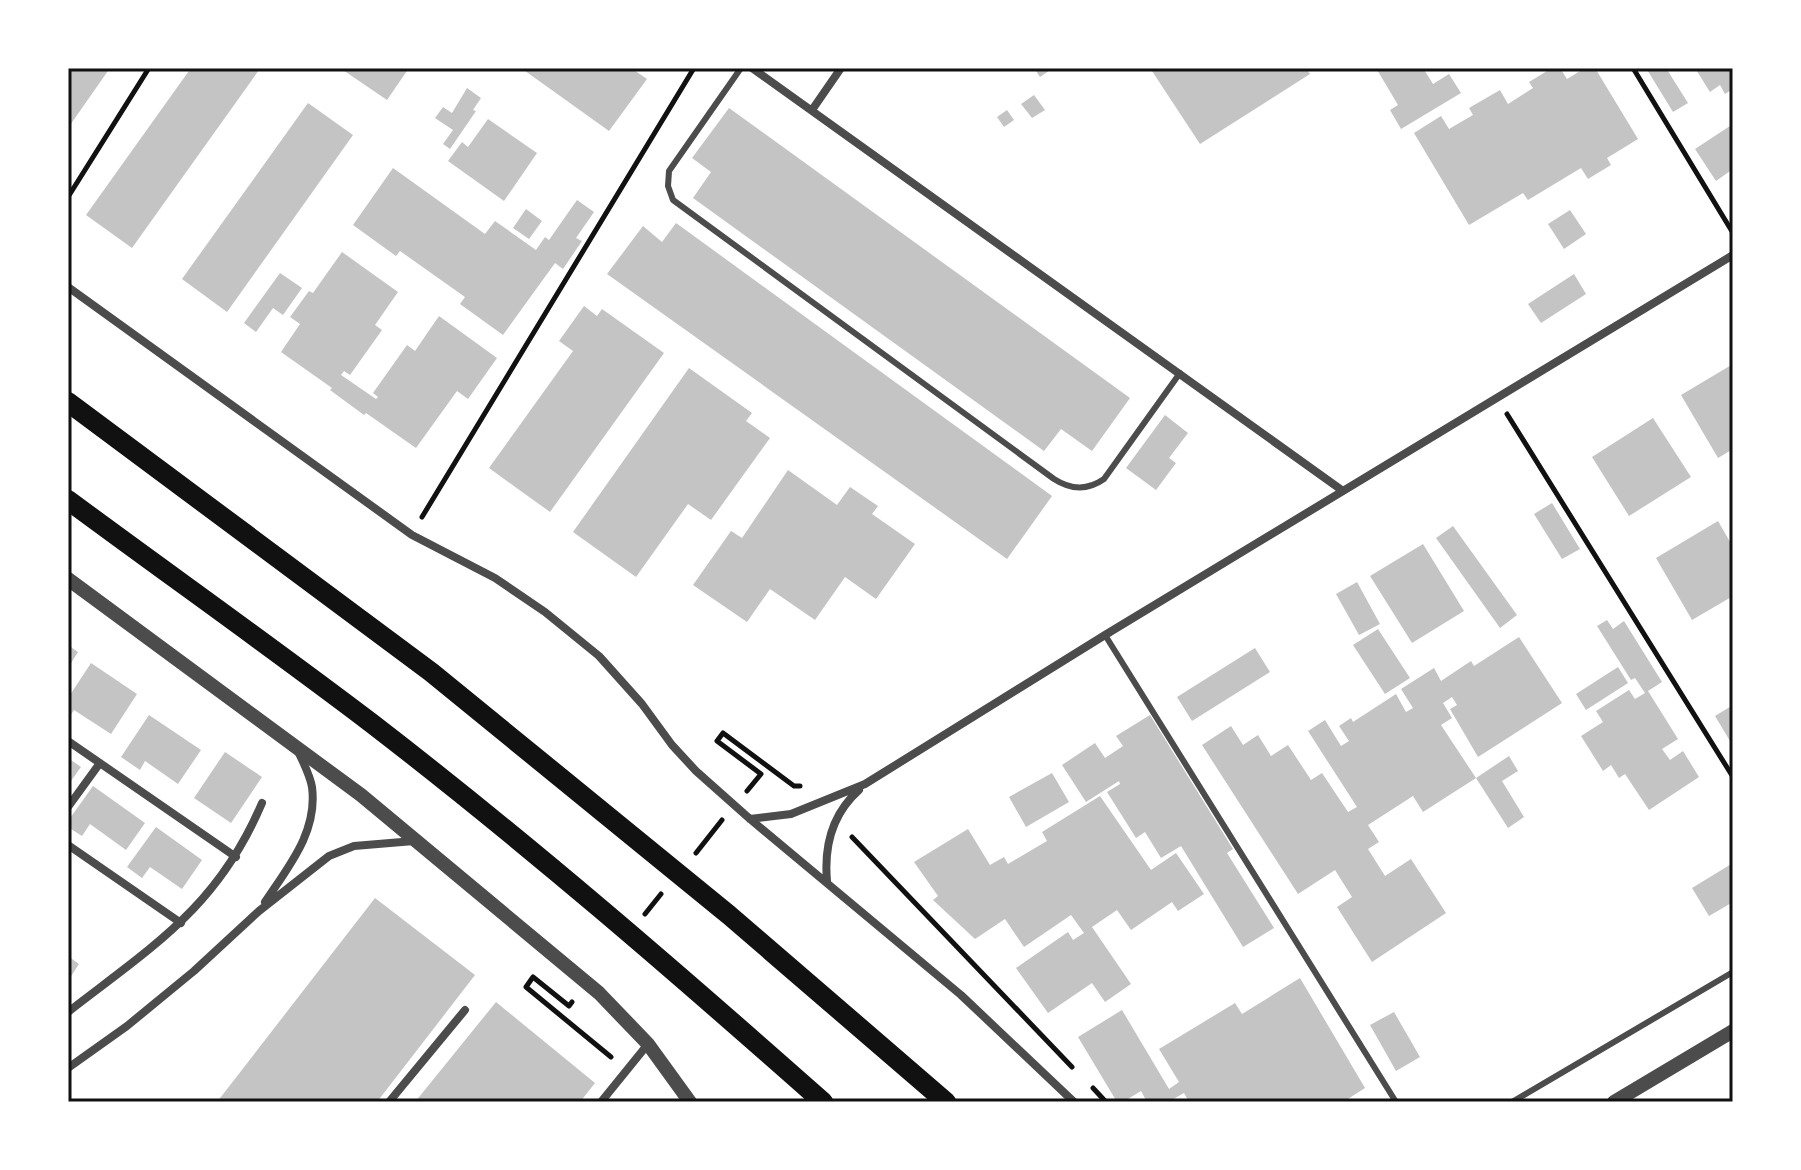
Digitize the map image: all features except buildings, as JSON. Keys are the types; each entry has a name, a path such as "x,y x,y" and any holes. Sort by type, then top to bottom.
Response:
{"main road":[{"path":"68,402 431,672 729,915 946,1102"},
{"path":"68,500 369,722 524,845 658,956 823,1102"}],"street":[{"path":"752,68 1343,491"},
{"path":"812,110 841,68"},
{"path":"750,819 791,814 865,784 1733,255"},
{"path":"68,287 412,535 495,578 545,612 599,656 696,771 961,995 1074,1102"},
{"path":"68,579 419,841 599,993 648,1044 690,1102"},
{"path":"68,741 236,857"},
{"path":"259,911 302,845 309,826 312,784 296,747"},
{"path":"68,807 100,763"},
{"path":"827,881 828,845 836,822 852,796 865,784"},
{"path":"68,1012 181,923 201,903 236,857 262,803"},
{"path":"68,1068 127,1026 194,971 259,911 329,856 354,846 419,841"},
{"path":"68,845 181,923"},
{"path":"389,1102 465,1010"},
{"path":"1614,1102 1733,1031"},
{"path":"601,1102 648,1044"}],"lane":[{"path":"741,68 669,171 668,186 673,200 1054,479 1074,488 1095,485 1104,479 1180,373"},
{"path":"1105,635 1396,1102"},
{"path":"1512,1102 1733,972"}],"path":[{"path":"68,197 149,68"},
{"path":"412,535 694,68"},
{"path":"1633,68 1733,233"},
{"path":"1498,399 1733,777"},
{"path":"761,774 717,741 723,733 794,786 809,785"},
{"path":"836,822 1076,1071"},
{"path":"569,1006 533,977 526,987 627,1070"},
{"path":"1086,1081 1106,1102"}]}
